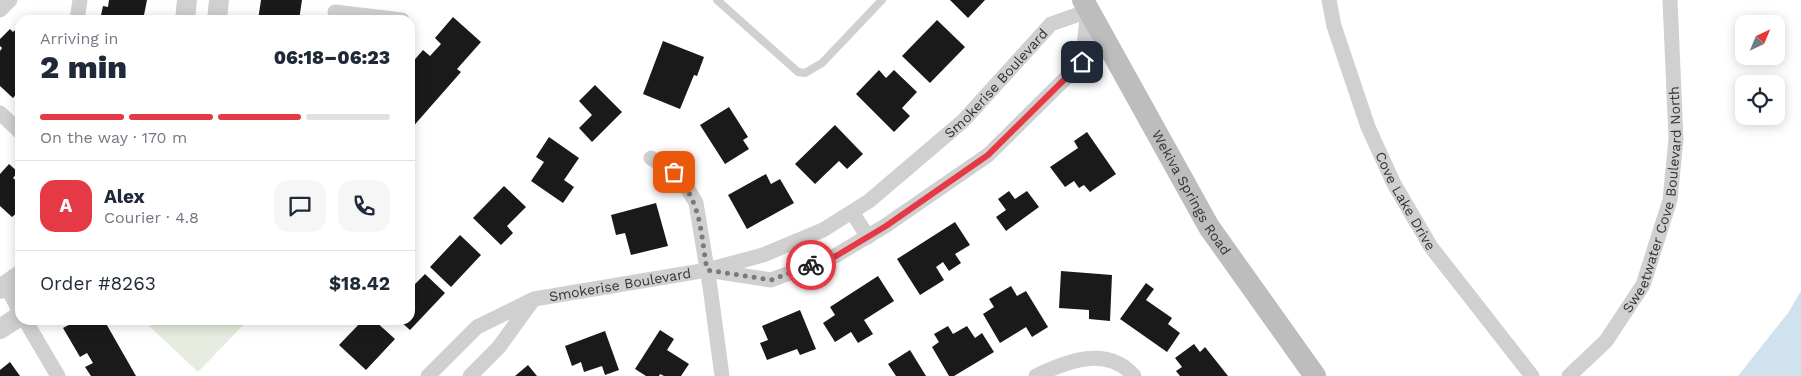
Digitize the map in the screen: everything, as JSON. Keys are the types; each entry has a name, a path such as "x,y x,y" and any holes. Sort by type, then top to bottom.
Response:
{"main road":[{"name":"Wekiva Springs Road","path":"1086,5 1208,227 1316,376"}],"street":[{"path":"0,10 10,0"},
{"path":"78,15 80,0"},
{"path":"186,15 187,0"},
{"path":"218,15 219,0"},
{"name":"Cove Lake Drive","path":"1330,0 1334,26 1368,127 1394,184 1431,247 1532,376"},
{"name":"Sweetwater Cove Boulevard North","path":"1569,376 1606,341 1643,285 1670,200 1676,139 1670,0"},
{"name":"Smokerise Boulevard","path":"428,376 477,327 534,298 707,270 763,255 823,230 869,202 962,121 1051,24 1086,5"},
{"name":"Smokerise Boulevard","path":"707,270 771,280 836,256 868,237 988,155 1082,62 1086,5"},
{"path":"335,11 365,15"},
{"path":"0,113 15,127"},
{"path":"651,158 674,172 696,203 722,376"},
{"path":"852,212 868,237"},
{"path":"9,283 15,299"},
{"name":"Smokerise Boulevard","path":"470,376 499,347 534,298"},
{"path":"0,329 15,319"},
{"path":"28,325 58,376"},
{"path":"1036,376 1070,360 1093,357 1110,360 1129,370 1134,376"}],"lane":[{"path":"717,0 798,72 805,73 822,63 882,0"}],"shaded area":[{"path":"150,325 243,325 198,372"}],"water":[{"path":"1801,291 1801,376 1738,376 1788,313"}],"building":[{"path":"109,0 147,0 144,15 101,15 103,6 108,7"},
{"path":"261,0 302,0 300,15 259,15"},
{"path":"950,0 985,0 968,18"},
{"path":"453,17 481,42 457,69 461,72 415,124 415,59 423,50 430,56 441,44 435,38"},
{"path":"937,20 965,47 930,83 902,56"},
{"path":"10,29 13,32 15,30 15,96 13,98 0,86 0,51 2,48 0,46 0,39"},
{"path":"663,41 704,57 697,76 694,75 680,109 643,94"},
{"path":"879,70 886,78 894,70 917,92 902,108 910,116 894,132 856,94"},
{"path":"595,85 622,112 592,142 579,128 592,115 579,101"},
{"path":"729,107 748,137 743,140 749,149 725,164 700,125"},
{"path":"835,125 863,154 847,169 839,161 815,184 795,164"},
{"path":"1087,132 1116,174 1090,192 1084,185 1079,188 1074,181 1065,187 1050,167 1078,148 1074,141"},
{"path":"549,137 579,158 564,180 574,187 563,203 531,181 544,162 536,157"},
{"path":"9,164 15,169 13,178 15,180 15,214 12,217 0,206 0,174"},
{"path":"766,174 771,184 780,179 794,203 747,229 728,195"},
{"path":"504,186 526,207 507,226 513,233 501,245 473,218"},
{"path":"1009,191 1015,199 1027,191 1039,207 1006,231 996,217 1006,210 998,199"},
{"path":"656,203 668,246 631,255 625,233 616,235 611,215"},
{"path":"955,222 970,245 955,254 961,263 949,271 943,262 936,267 944,280 920,295 897,259"},
{"path":"460,235 481,255 451,287 430,267"},
{"path":"1061,271 1112,275 1110,321 1089,319 1089,310 1059,308"},
{"path":"425,274 445,293 415,325 415,284"},
{"path":"878,276 894,301 864,320 873,334 858,343 851,332 835,342 823,323 835,315 830,307"},
{"path":"1146,283 1154,289 1146,300 1172,318 1168,324 1180,333 1167,352 1120,319"},
{"path":"1011,286 1017,296 1026,291 1048,327 1032,337 1026,327 1000,343 983,314 994,307 989,299"},
{"path":"800,310 816,349 800,355 797,349 767,360 760,343 768,340 762,326"},
{"path":"69,325 107,325 136,376 91,376 85,367 93,363 87,353 80,357 63,328"},
{"path":"358,325 380,325 395,339 366,370 339,345"},
{"path":"404,325 415,325 410,330"},
{"path":"948,326 953,334 967,326 975,338 982,333 994,352 954,376 949,376 932,347 939,342 934,334"},
{"path":"660,330 674,339 667,350 689,364 681,376 664,376 660,374 659,376 646,376 635,369"},
{"path":"605,331 619,370 605,375 602,366 584,372 581,362 572,366 565,346"},
{"path":"1194,344 1200,352 1205,347 1228,376 1180,376 1176,371 1182,367 1175,358"},
{"path":"910,350 926,376 896,376 888,364"},
{"path":"10,362 20,376 0,376 0,370"},
{"path":"528,365 537,376 515,376"}],"way so far":[{"path":"674,172 688,189 696,203 707,270 771,280 811,265"}],"route":[{"path":"811,265 836,256 886,226 988,155 1082,62"}]}
